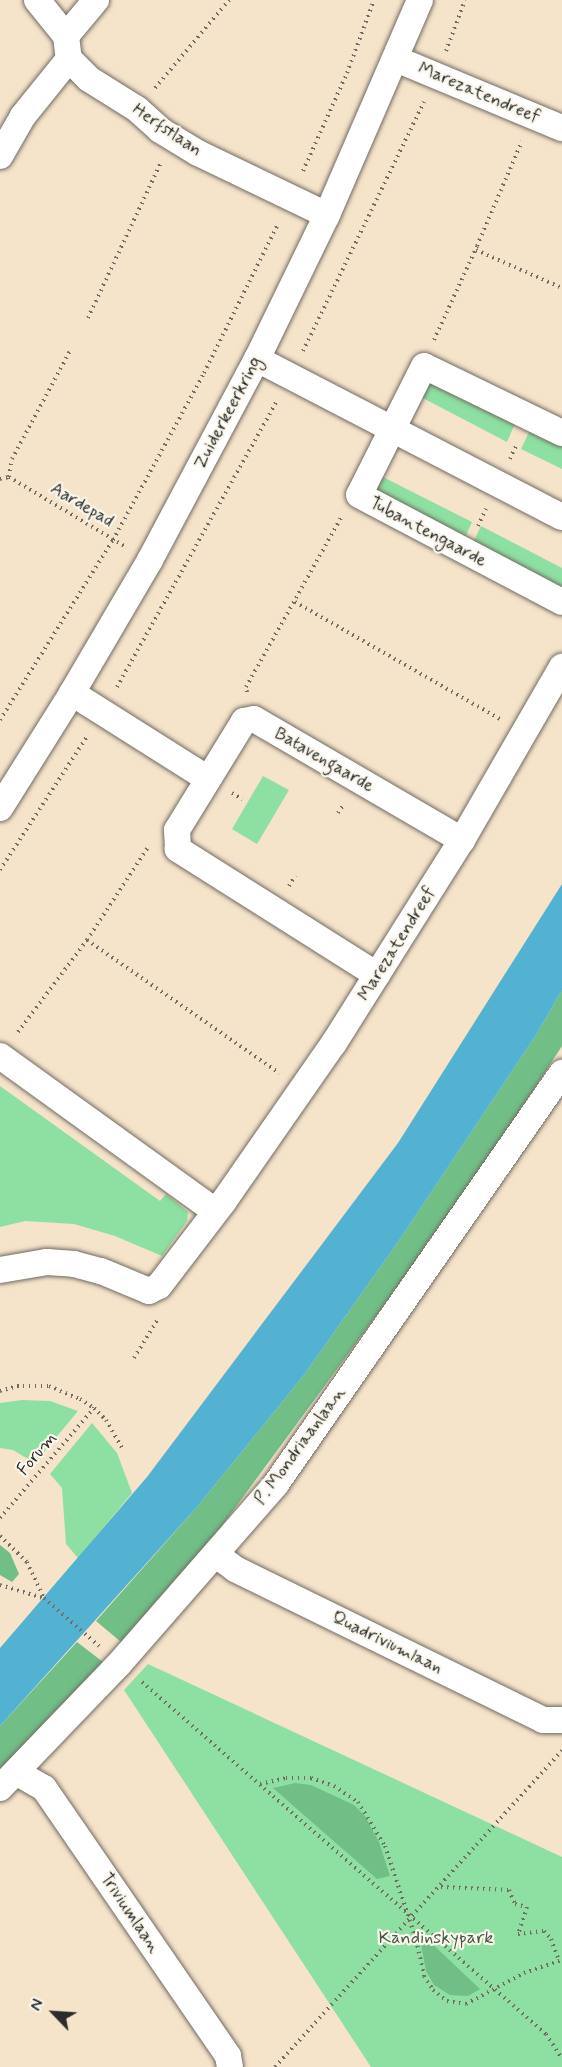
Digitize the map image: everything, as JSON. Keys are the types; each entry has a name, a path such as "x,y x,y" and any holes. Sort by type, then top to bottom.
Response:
{"street":[{"name":"Herfstlaan","path":"37,0 89,79 137,109 172,137 198,153 327,215"},
{"path":"0,156 96,0"},
{"name":"Zuiderkeerkring","path":"0,808 72,693 150,560 257,359 327,215 420,0"},
{"name":"Marezatendreef","path":"396,58 562,128"},
{"path":"257,359 562,517"},
{"path":"424,366 562,433"},
{"name":"Tubantengaarde","path":"424,366 359,495 562,602"},
{"name":"Marezatendreef","path":"159,1286 302,1089 377,975 462,840 562,667"},
{"path":"72,693 208,779"},
{"name":"Batavengaarde","path":"249,720 254,719 462,840"},
{"path":"249,720 244,721 177,830 178,849 377,975"},
{"path":"0,1056 215,1211"},
{"name":"P. Mondriaanlaan","path":"8,1780 120,1663 276,1484 562,1073"},
{"path":"0,1270 47,1262 74,1264 101,1271 149,1291 159,1286"},
{"name":"Quadriviumlaan","path":"216,1555 235,1569 543,1720 562,1720"},
{"name":"Triviumlaan","path":"8,1780 44,1788 228,2056 230,2067"}],"path":[{"path":"137,109 229,0"},
{"path":"0,720 113,540 204,373 291,197 347,74 374,0"},
{"path":"424,366 476,250 532,115"},
{"path":"88,318 172,137"},
{"path":"476,250 562,288"},
{"path":"0,479 9,477 12,459 71,349"},
{"name":"Aardepad","path":"9,477 150,560"},
{"path":"249,720 246,687 351,500 359,495"},
{"path":"295,602 525,733"},
{"path":"0,1056 87,940 148,846 178,837"},
{"path":"87,940 302,1089"},
{"path":"134,1358 161,1313 159,1286"},
{"path":"0,1391 17,1386 49,1386 94,1408 106,1420 123,1449"},
{"name":"Forum","path":"0,1518 94,1408"},
{"path":"0,1536 27,1562 44,1598 88,1636"},
{"path":"0,1585 44,1598"},
{"path":"120,1663 406,1911"},
{"path":"275,2067 562,1752"},
{"path":"260,1784 286,1778 311,1778 334,1786 358,1802 385,1846 406,1911 411,1919 546,2034 562,2060"},
{"path":"411,1919 424,1976 433,1990 447,2001 466,2004 524,1973 561,1961 551,1939 544,1931 518,1934 527,1907 515,1904 509,1890 493,1887 440,1887"}],"green space":[{"path":"426,376 517,419 507,442 417,395"},
{"path":"532,426 562,440 562,469 521,449"},
{"path":"377,474 472,522 462,544 366,494"},
{"path":"481,526 562,568 562,596 471,547"},
{"path":"263,776 289,790 257,844 232,829"},
{"path":"562,990 562,1046 467,1192 210,1542 121,1642 96,1621 197,1507 304,1375 400,1239 536,1035"},
{"path":"0,1086 160,1201 166,1194 188,1212 187,1221 162,1256 115,1236 74,1224 25,1221 0,1227"},
{"path":"22,1400 50,1401 78,1411 35,1463 13,1450 0,1448 0,1403"},
{"path":"92,1423 117,1453 132,1493 78,1558 66,1544 62,1488 50,1474"},
{"path":"0,1545 10,1553 19,1574 12,1582 0,1575"},
{"path":"77,1642 103,1662 74,1698 0,1773 0,1726"},
{"name":"Kandinskypark","path":"148,1664 562,1857 562,2067 371,2067 124,1690"},
{"path":"295,1783 311,1785 354,1805 365,1816 379,1842 390,1876 377,1879 273,1788"},
{"path":"426,1938 480,1989 468,1996 450,1995 434,1985 426,1971 420,1939"}],"water":[{"path":"562,884 562,990 536,1035 400,1239 304,1375 197,1507 0,1726 0,1648 147,1477 398,1143"}]}
